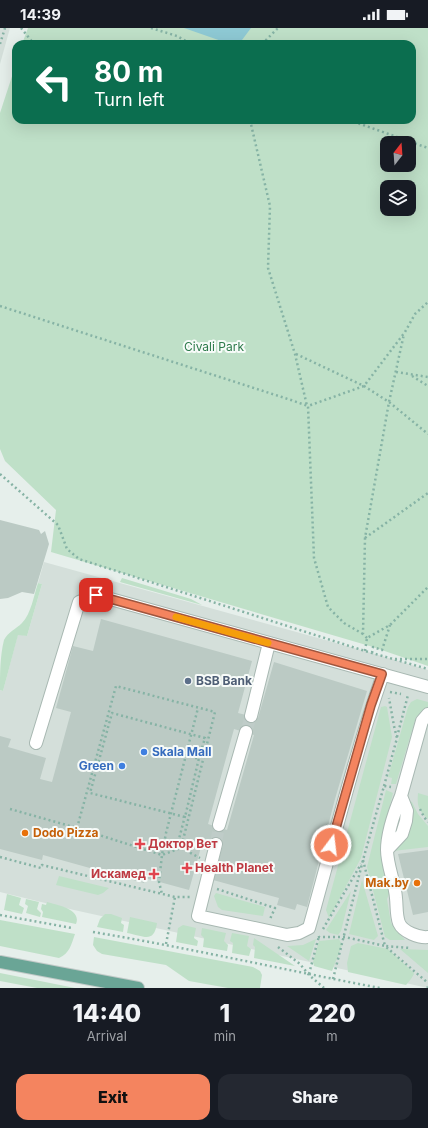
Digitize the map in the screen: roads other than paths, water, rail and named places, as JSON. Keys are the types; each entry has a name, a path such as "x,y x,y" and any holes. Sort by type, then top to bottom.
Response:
{"main road":[{"path":"0,962 138,988"}],"lane":[{"path":"36,743 79,602 96,595 428,687"},
{"path":"250,716 269,643"},
{"path":"216,844 198,916 287,935 299,933 309,928 348,785 371,705 382,674"},
{"path":"428,714 422,721 390,829 387,850 397,900 396,911 400,924 412,934 428,937"},
{"path":"219,825 246,732"}],"water":[{"path":"184,28 251,28 242,40 218,40"}],"tunnel":[{"path":"246,732 251,716"},
{"path":"216,844 219,825"}],"place":[{"name":"BSB Bank","path":"188,681"},
{"name":"Skala Mall","path":"144,752"},
{"name":"Green","path":"122,766"},
{"name":"Dodo Pizza","path":"25,833"},
{"name":"Доктор Вет","path":"140,844"},
{"name":"Health Planet","path":"187,868"},
{"name":"Искамед","path":"154,874"},
{"name":"Mak.by","path":"417,883"}],"park label":[{"name":"Civali Park","path":"214,347"}]}
